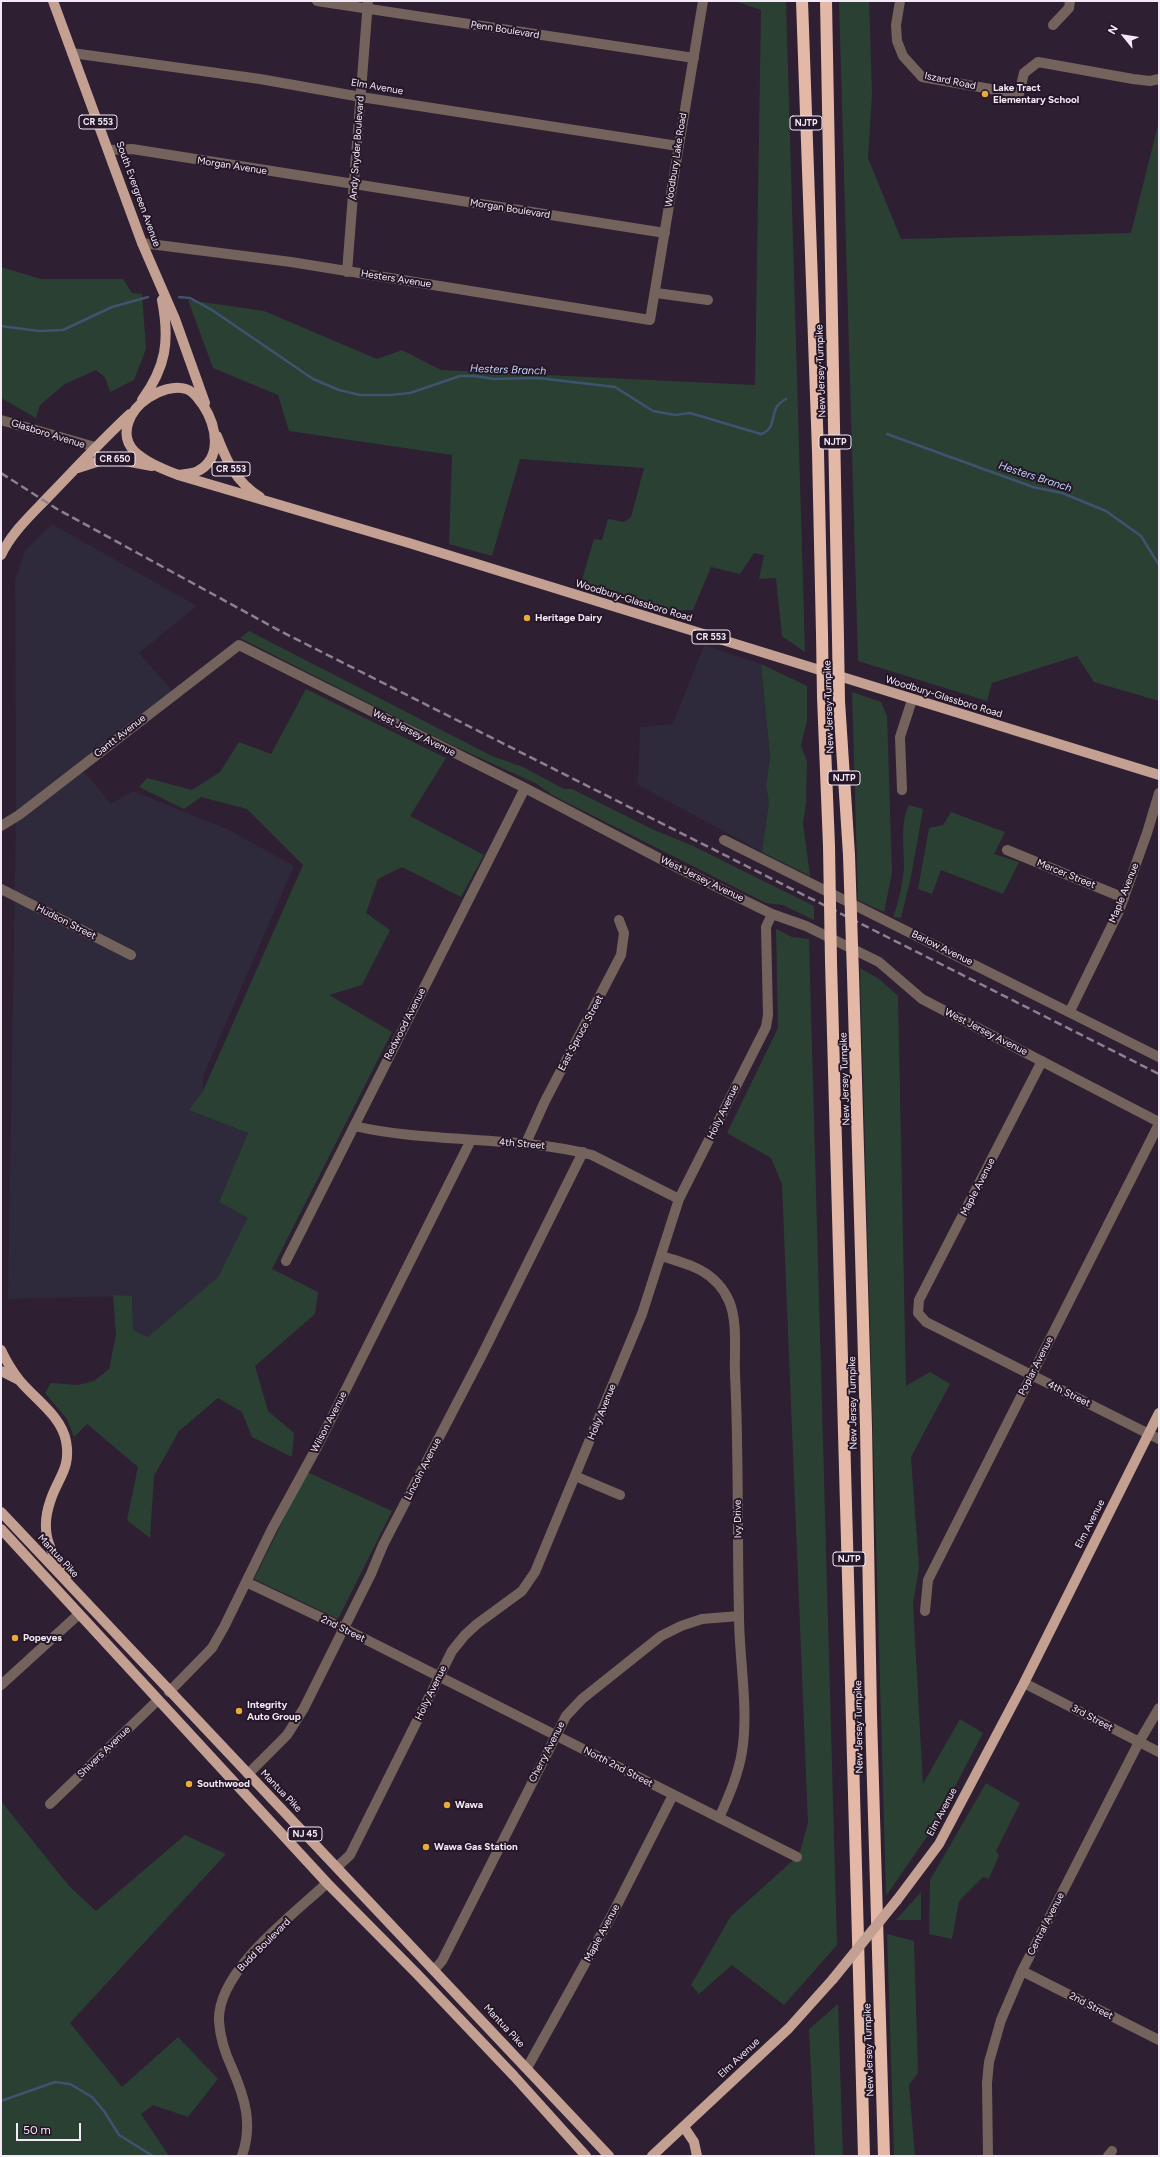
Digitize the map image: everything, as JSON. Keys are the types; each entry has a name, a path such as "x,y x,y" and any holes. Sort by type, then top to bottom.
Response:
{"highway":[{"name":"New Jersey Turnpike","path":"802,1 818,452 823,697 829,846 864,2156"},
{"name":"New Jersey Turnpike","path":"826,1 838,638 849,855 853,975 865,1380 871,1731 884,2156"}],"main road":[{"name":"South Evergreen Avenue","path":"53,1 142,243 175,319 209,415"},
{"name":"South Evergreen Avenue","path":"1,555 6,539 95,447 136,408 158,375 166,346 165,314 159,283"},
{"path":"180,388 191,391 209,415 213,428 215,444 209,461 195,472 178,475 140,456 131,447 127,429 136,408 158,393 180,388"},
{"name":"Woodbury-Glassboro Road","path":"213,428 230,467 237,478 263,499"},
{"name":"South Evergreen Avenue","path":"73,471 86,464 109,458 160,467"},
{"name":"Woodbury-Glassboro Road","path":"178,475 242,495 263,499 1159,775"},
{"path":"1,1350 20,1381 56,1419 66,1441 67,1461 63,1476 51,1499 46,1518 48,1546 60,1566 109,1618 117,1636"},
{"path":"1,1371 20,1381"},
{"name":"Elm Avenue","path":"652,2156 789,2028 833,1980 897,1900 939,1844 1024,1683 1159,1413"},
{"name":"Mantua Pike","path":"1,1512 169,1692 337,1867 609,2156"},
{"name":"NJ 45","path":"1,1529 327,1883 514,2076 586,2156"},
{"path":"684,2127 694,2142 698,2156"}],"street":[{"name":"Penn Boulevard","path":"317,1 368,5 694,58"},
{"name":"Woodbury Lake Road","path":"650,320 656,293 678,146 703,1"},
{"name":"Iszard Road","path":"900,1 896,25 897,41 903,56 922,77 1019,94 1024,73 1038,62 1150,81 1159,79"},
{"path":"1053,25 1069,8 1070,1"},
{"name":"Andy Snyder Boulevard","path":"347,272 368,5"},
{"name":"Elm Avenue","path":"72,53 260,79 324,89 361,97 678,146"},
{"name":"Morgan Avenue","path":"109,150 132,149 355,185"},
{"name":"Morgan Boulevard","path":"355,185 664,233"},
{"name":"Hesters Avenue","path":"142,243 291,262 650,320"},
{"path":"656,293 708,300"},
{"name":"Glasboro Avenue","path":"1,420 95,447"},
{"name":"West Jersey Avenue","path":"240,645 525,788 672,865 772,914 806,926 879,962 922,999 1159,1123"},
{"name":"Gantt Avenue","path":"1,826 19,815 240,645"},
{"path":"902,790 900,737 912,700"},
{"name":"Redwood Avenue","path":"286,1261 525,788"},
{"name":"Maple Avenue","path":"1070,1011 1124,898 1159,793"},
{"name":"Barlow Avenue","path":"724,840 1070,1011 1159,1057"},
{"name":"Mercer Street","path":"1007,850 1124,898"},
{"name":"Hudson Street","path":"1,889 131,955"},
{"name":"Holly Avenue","path":"337,1867 350,1855 452,1651 464,1635 522,1591 535,1572 642,1314 679,1199 766,1027 768,1015 766,927 772,914"},
{"name":"East Spruce Street","path":"526,1143 544,1101 621,956 624,933 619,920"},
{"name":"Maple Avenue","path":"918,1313 919,1300 1042,1061"},
{"name":"Poplar Avenue","path":"925,1611 928,1580 1159,1123"},
{"name":"4th Street","path":"354,1126 375,1131 471,1140 526,1143 583,1152 592,1155 679,1199"},
{"name":"Wilson Avenue","path":"169,1692 212,1648 224,1627 463,1161 471,1140"},
{"name":"Lincoln Avenue","path":"248,1774 287,1735 304,1708 583,1152"},
{"name":"Ivy Drive","path":"661,1256 686,1262 711,1276 722,1290 731,1307 733,1318 737,1421 739,1616 744,1725 742,1751 732,1789 719,1818"},
{"name":"4th Street","path":"918,1313 926,1322 1159,1439"},
{"path":"576,1476 620,1495"},
{"name":"2nd Street","path":"246,1582 343,1628 439,1678"},
{"path":"1,1686 79,1614"},
{"name":"Cherry Avenue","path":"434,1970 442,1961 555,1735 566,1716 582,1698 661,1636 681,1626 702,1619 739,1616"},
{"name":"North 2nd Street","path":"439,1678 797,1856"},
{"name":"3rd Street","path":"1024,1683 1159,1752"},
{"name":"Shivers Avenue","path":"50,1804 158,1700"},
{"name":"Central Avenue","path":"988,2156 987,2083 989,2062 1001,2020 1022,1971 1139,1742 1159,1708"},
{"name":"Maple Avenue","path":"527,2068 612,1913 673,1795"},
{"name":"Budd Boulevard","path":"242,2156 246,2140 248,2113 240,2089 225,2054 221,2038 219,2020 221,2004 225,1992 238,1970 260,1946 327,1883"},
{"name":"2nd Street","path":"1022,1971 1159,2040"}],"shaded area":[{"path":"52,524 197,606 139,653 176,695 83,770 111,804 133,791 229,830 294,866 203,1076 203,1091 189,1110 248,1133 219,1202 249,1218 218,1277 148,1337 133,1330 132,1296 8,1299 16,811 15,581 25,550"},
{"path":"704,645 761,664 770,757 766,787 769,802 762,852 638,785 640,727 673,724"}],"green space":[{"path":"735,1 786,1 805,652 782,636 776,578 759,579 764,555 754,553 740,574 711,567 693,610 672,610 581,583 594,539 602,540 608,519 624,522 631,517 644,468 520,459 492,556 449,544 452,455 289,431 278,395 213,368 188,300 264,311 377,359 402,350 441,370 755,385 761,10"},
{"path":"839,1 869,1 872,93 868,158 901,239 1131,233 1159,121 1159,701 1094,682 1077,656 992,683 987,701 858,661"},
{"path":"1,267 41,279 123,279 132,293 142,294 146,349 134,380 110,392 105,377 96,370 65,384 40,405 36,418 1,398"},
{"path":"249,631 492,756 523,767 564,789 572,789 654,830 691,845 814,906 814,920 783,905 766,903 552,795 537,784 443,741 240,638"},
{"path":"761,664 807,686 807,720 801,746 807,761 806,804 803,823 810,876 762,852 769,802 766,787 770,757"},
{"path":"306,689 446,758 410,816 484,855 461,897 402,867 378,879 366,913 390,930 362,985 329,995 392,1032 272,1269 318,1292 315,1314 255,1366 268,1411 294,1433 292,1457 252,1437 242,1412 218,1398 179,1431 154,1476 150,1538 127,1520 138,1467 87,1424 74,1437 67,1419 45,1393 51,1383 78,1385 94,1381 109,1369 116,1335 113,1295 132,1296 133,1330 148,1337 218,1277 248,1218 219,1202 248,1133 189,1110 203,1091 303,865 247,809 201,797 184,809 139,787 147,778 192,790 220,772 239,742 271,754"},
{"path":"852,692 881,702 887,716 892,873 884,912 858,900"},
{"path":"909,805 923,809 911,877 901,918 893,917 903,879 903,827"},
{"path":"951,812 1005,832 994,854 1019,862 1003,894 941,870 932,894 918,889 929,828 943,825"},
{"path":"776,929 792,937 809,939 837,1945 784,2005 732,1965 699,1994 691,1985 731,1916 799,1855 808,1823 782,1184 771,1158 727,1133 778,1028"},
{"path":"860,968 879,979 898,996 906,1386 930,1372 950,1384 911,1457 919,1568 913,1603 923,1784 960,1719 983,1733 935,1825 886,1896"},
{"path":"307,1472 392,1511 338,1619 254,1579"},
{"path":"986,1783 1020,1803 996,1851 999,1855 989,1879 983,1877 959,1901 952,1939 929,1934 930,1880"},
{"path":"1,1801 69,1886 96,1911 185,1835 226,1854 70,2023 122,2087 178,2037 218,2079 188,2117 153,2105 141,2114 169,2156 1,2156"},
{"path":"921,1892 921,1920 896,1920"},
{"path":"887,1934 914,1941 918,2073 909,2085 915,2156 894,2156"},
{"path":"838,2004 843,2156 815,2156 809,2029"}],"waterway":[{"name":"Hesters Branch","path":"1,326 39,331 63,330 112,307 148,297"},
{"name":"Hesters Branch","path":"179,297 190,298 212,310 313,379 339,390 360,395 410,393 460,376 475,376 494,379 538,378 615,387 653,411 675,415 690,413 761,434 767,431 770,427 776,408 786,399"},
{"name":"Hesters Branch","path":"887,434 1033,487 1062,493 1106,511 1141,536 1159,565"},
{"path":"1,2101 55,2082 70,2084 92,2097 104,2111 119,2135 153,2156"}],"railway":[{"path":"1,473 57,509 282,632 1159,1074"}],"place":[{"name":"Lake Tract Elementary School","path":"985,94"},
{"name":"Heritage Dairy","path":"527,618"},
{"name":"Popeyes","path":"15,1638"},
{"name":"Integrity Auto Group","path":"239,1711"},
{"name":"Southwood","path":"189,1784"},
{"name":"Wawa","path":"447,1805"},
{"name":"Wawa Gas Station","path":"426,1847"}]}
